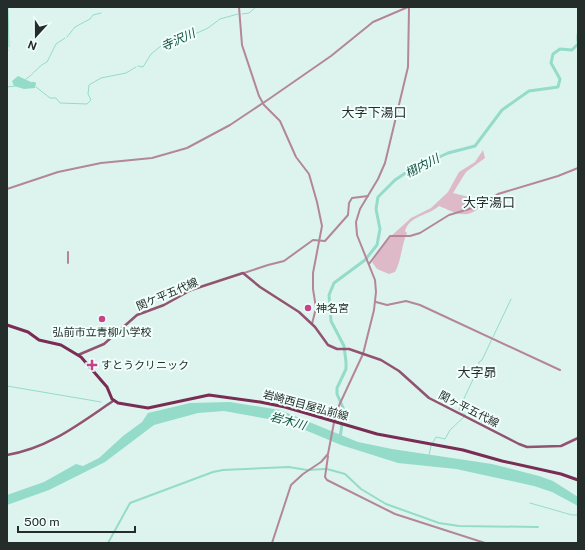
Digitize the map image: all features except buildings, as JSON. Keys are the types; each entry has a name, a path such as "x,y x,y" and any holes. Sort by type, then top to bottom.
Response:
{"main road":[{"path":"243,274 284,303 294,308 318,329 326,344 335,348 347,348 363,354"},
{"name":"関ケ平五代線","path":"78,355 104,344 137,315 164,304 191,290 243,274"},
{"path":"7,325 28,332 40,340 61,345 78,355 107,387 113,401 53,441 33,450 7,455"},
{"name":"関ヶ平五代線","path":"363,354 377,358 392,366 429,398 524,446 561,446 578,438"},
{"name":"岩崎西目屋弘前線","path":"113,401 148,408 200,396 213,395 278,405 334,423 339,423 385,436 434,444 561,474 578,480"}],"street":[{"path":"239,7 242,45 263,103 280,121 296,157 311,178 321,220 313,273 313,289 316,308 312,324"},
{"path":"7,189 58,172 101,163 141,160 177,152 230,125 327,59 372,22 409,7 408,67 382,170 358,214 356,226 357,236 374,280 376,302 363,354 338,405 325,477 327,480 395,514 484,543"},
{"path":"369,264 390,236 410,236 420,233 448,215 479,206 498,194 558,176 578,168"},
{"path":"243,274 268,264 284,261 313,240 326,240 343,222 349,212 349,203 352,198 368,196"},
{"path":"68,252 68,263"},
{"path":"376,302 387,305 406,301 420,305 560,370"},
{"path":"272,543 289,489 294,482 322,462 328,454"}],"shaded area":[{"path":"483,150 485,158 466,172 453,193 469,197 477,201 479,208 469,214 459,214 439,206 415,219 407,226 405,231 407,233 395,272 389,274 377,269 372,262 389,238 411,218 431,208 448,192 459,172 475,162"}],"water":[{"path":"18,76 31,82 35,82 35,88 24,89 14,86 12,81"},
{"name":"岩木川","path":"230,402 280,410 358,442 392,449 492,464 539,476 553,481 578,497 578,506 552,492 534,486 456,469 398,463 341,445 305,430 274,420 224,411 198,413 154,425 105,462 49,490 7,505 7,495 44,482 76,464 83,466 99,458 123,436 142,422 148,413 190,403"}],"waterway":[{"path":"8,7 9,47"},
{"path":"242,14 249,13 256,7"},
{"path":"67,37 75,27 90,19 93,15 101,13"},
{"name":"寺沢川","path":"138,66 143,67 151,54 161,46 184,35 197,33 208,28 220,19 238,14"},
{"name":"栩内川","path":"578,35 578,41"},
{"path":"26,79 41,65 47,62 56,44 65,38"},
{"name":"栩内川","path":"340,438 344,410 337,394 337,388 346,369 346,362 344,346 331,321 329,295 334,283 365,260 377,245 380,229 376,209 378,197 395,180 407,172 448,153 475,146 502,110 529,91 558,87 560,79 551,63 553,54 560,49 572,50 578,44"},
{"path":"7,54 8,50"},
{"name":"寺沢川","path":"36,87 50,98 56,98 60,103 87,104 91,100 88,94 89,85 101,78 126,73 136,67"},
{"name":"寺沢川","path":"7,87 15,86"},
{"path":"493,337 511,299"},
{"path":"429,455 431,446 436,437 445,439 450,430 466,415 461,413 459,409 478,369 479,362 482,360 492,339"},
{"path":"7,386 101,402"},
{"path":"108,543 130,503 213,472 223,470 289,467 307,470 325,469"},
{"path":"327,469 345,474 361,489 386,504 439,523 459,526 538,527"},
{"path":"530,503 572,515 578,515"}],"place":[{"name":"神名宮","path":"308,308"},
{"name":"弘前市立青柳小学校","path":"102,319"},
{"name":"すとうクリニック","path":"92,365"}],"district":[{"name":"大字下湯口","path":"374,112"},
{"name":"大字湯口","path":"489,202"},
{"name":"大字昴","path":"477,372"}]}
